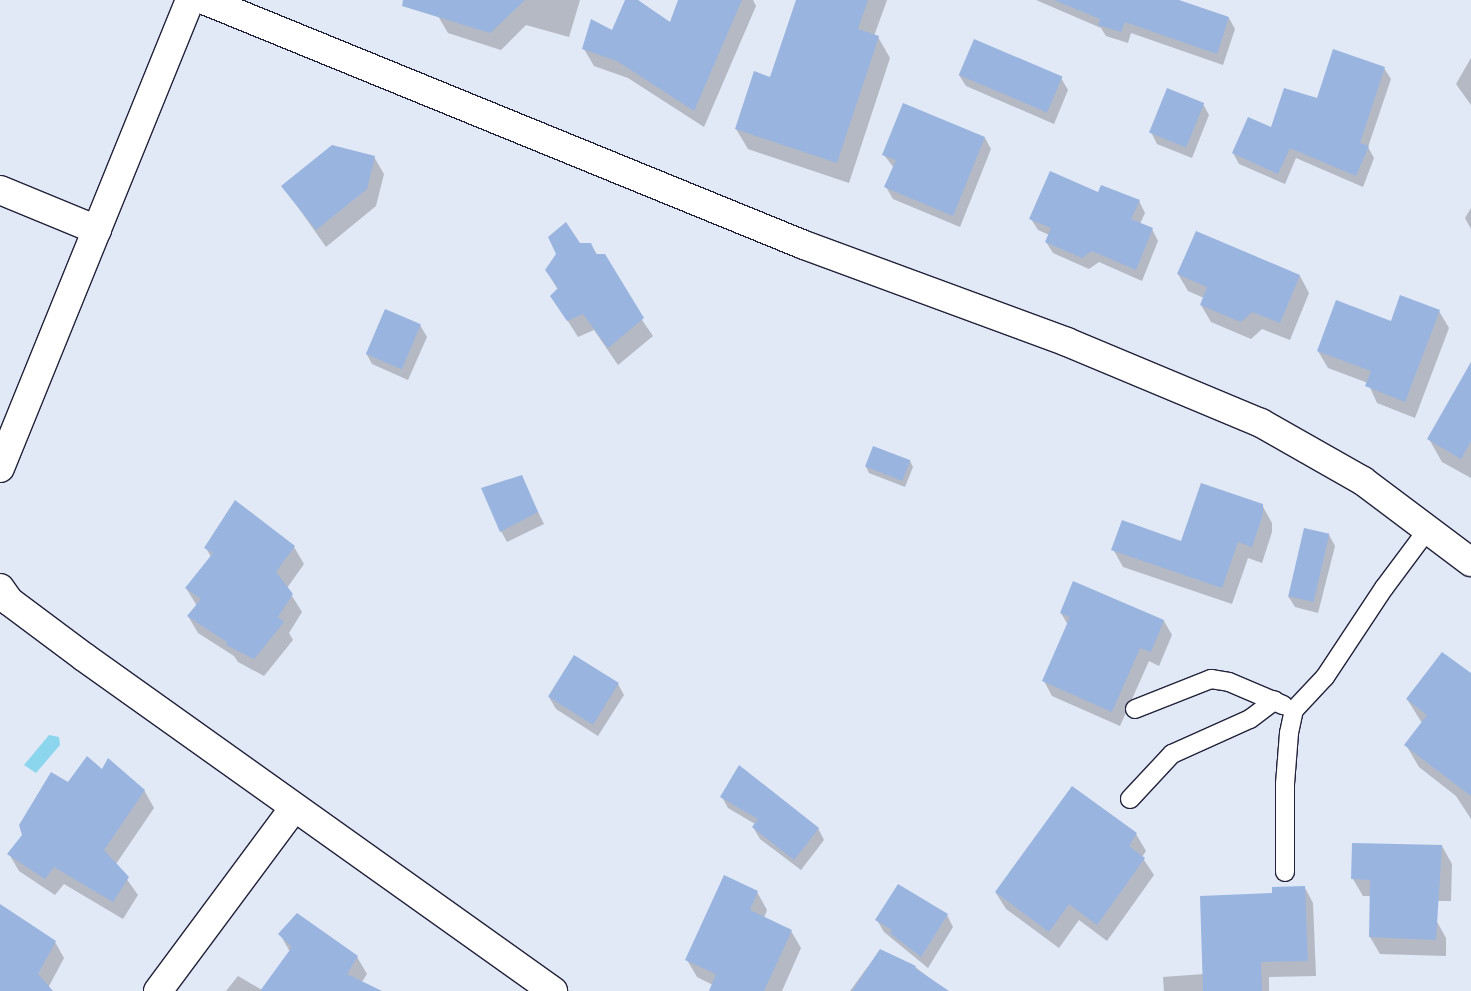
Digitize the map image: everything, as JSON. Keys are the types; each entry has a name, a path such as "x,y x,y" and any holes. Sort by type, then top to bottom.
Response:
{"street":[{"path":"0,468 190,0"},
{"path":"204,0 804,245 1067,342 1260,423 1363,481 1471,562"},
{"path":"0,190 97,230"},
{"path":"0,588 9,601 84,658 553,991"},
{"path":"158,991 294,808"}],"lane":[{"path":"1285,872 1285,784 1288,732 1294,710 1325,677 1384,588 1428,530"},
{"path":"1135,709 1211,679 1229,682 1275,700 1294,710"},
{"path":"1130,799 1172,754 1250,719 1275,700"}],"water":[{"path":"49,735 59,737 60,745 36,773 24,765"}],"building":[{"path":"403,0 525,0 490,33 402,6"},
{"path":"625,0 638,0 670,22 678,0 742,0 694,111 617,61 582,49 591,19 612,30"},
{"path":"796,0 868,0 858,29 879,36 837,163 735,129 754,71 770,77"},
{"path":"1054,0 1179,0 1229,17 1217,54 1125,22 1121,32 1098,25 1100,19"},
{"path":"974,39 1062,77 1047,112 959,75"},
{"path":"1333,49 1385,67 1360,143 1369,146 1356,176 1290,148 1278,174 1232,153 1248,117 1271,127 1284,88 1317,98"},
{"path":"1167,88 1204,103 1186,147 1149,133"},
{"path":"903,103 985,137 953,216 884,187 896,160 882,155"},
{"path":"332,145 375,156 367,189 316,230 281,186"},
{"path":"1050,171 1098,192 1101,185 1140,200 1131,219 1153,228 1136,270 1092,251 1082,258 1045,242 1051,228 1029,219"},
{"path":"566,222 580,243 591,243 596,254 605,254 644,318 608,348 583,314 567,321 550,296 558,288 545,270 556,254 548,237"},
{"path":"1196,231 1300,275 1280,323 1252,312 1241,322 1200,305 1207,287 1177,274"},
{"path":"1400,295 1440,310 1405,402 1365,386 1371,371 1317,351 1336,300 1391,321"},
{"path":"385,309 421,324 402,369 366,354"},
{"path":"1471,362 1471,441 1461,459 1427,439"},
{"path":"873,446 910,460 902,481 865,467"},
{"path":"522,475 538,512 500,532 481,488"},
{"path":"1201,483 1263,504 1263,514 1252,547 1238,542 1222,588 1111,550 1122,520 1181,541"},
{"path":"235,500 295,546 276,572 293,594 278,617 284,622 254,659 226,645 227,642 187,616 201,599 185,588 213,553 204,548"},
{"path":"1304,528 1329,534 1314,602 1288,596"},
{"path":"1073,581 1164,620 1151,652 1140,648 1112,712 1042,681 1070,617 1060,613"},
{"path":"1442,652 1471,673 1471,796 1404,745 1427,715 1406,699"},
{"path":"574,655 619,683 593,725 548,697"},
{"path":"87,756 102,769 108,758 145,790 104,850 129,877 113,902 54,867 45,879 7,854 22,835 19,825 51,772 68,782"},
{"path":"739,765 819,828 794,860 752,827 758,819 720,797"},
{"path":"1072,786 1137,833 1129,846 1145,858 1097,925 1069,904 1049,932 995,892"},
{"path":"1352,843 1442,845 1436,940 1369,937 1370,880 1351,879"},
{"path":"724,875 758,891 750,910 792,930 764,991 709,991 716,974 685,960"},
{"path":"898,884 948,914 921,957 890,933 892,930 875,920"},
{"path":"1305,886 1308,961 1261,962 1262,991 1203,991 1200,896 1272,893 1272,887"},
{"path":"0,904 56,941 38,974 53,991 0,991"},
{"path":"297,913 358,956 347,974 382,991 260,991 292,947 278,934"},
{"path":"880,949 916,966 915,968 949,991 852,991"}]}
